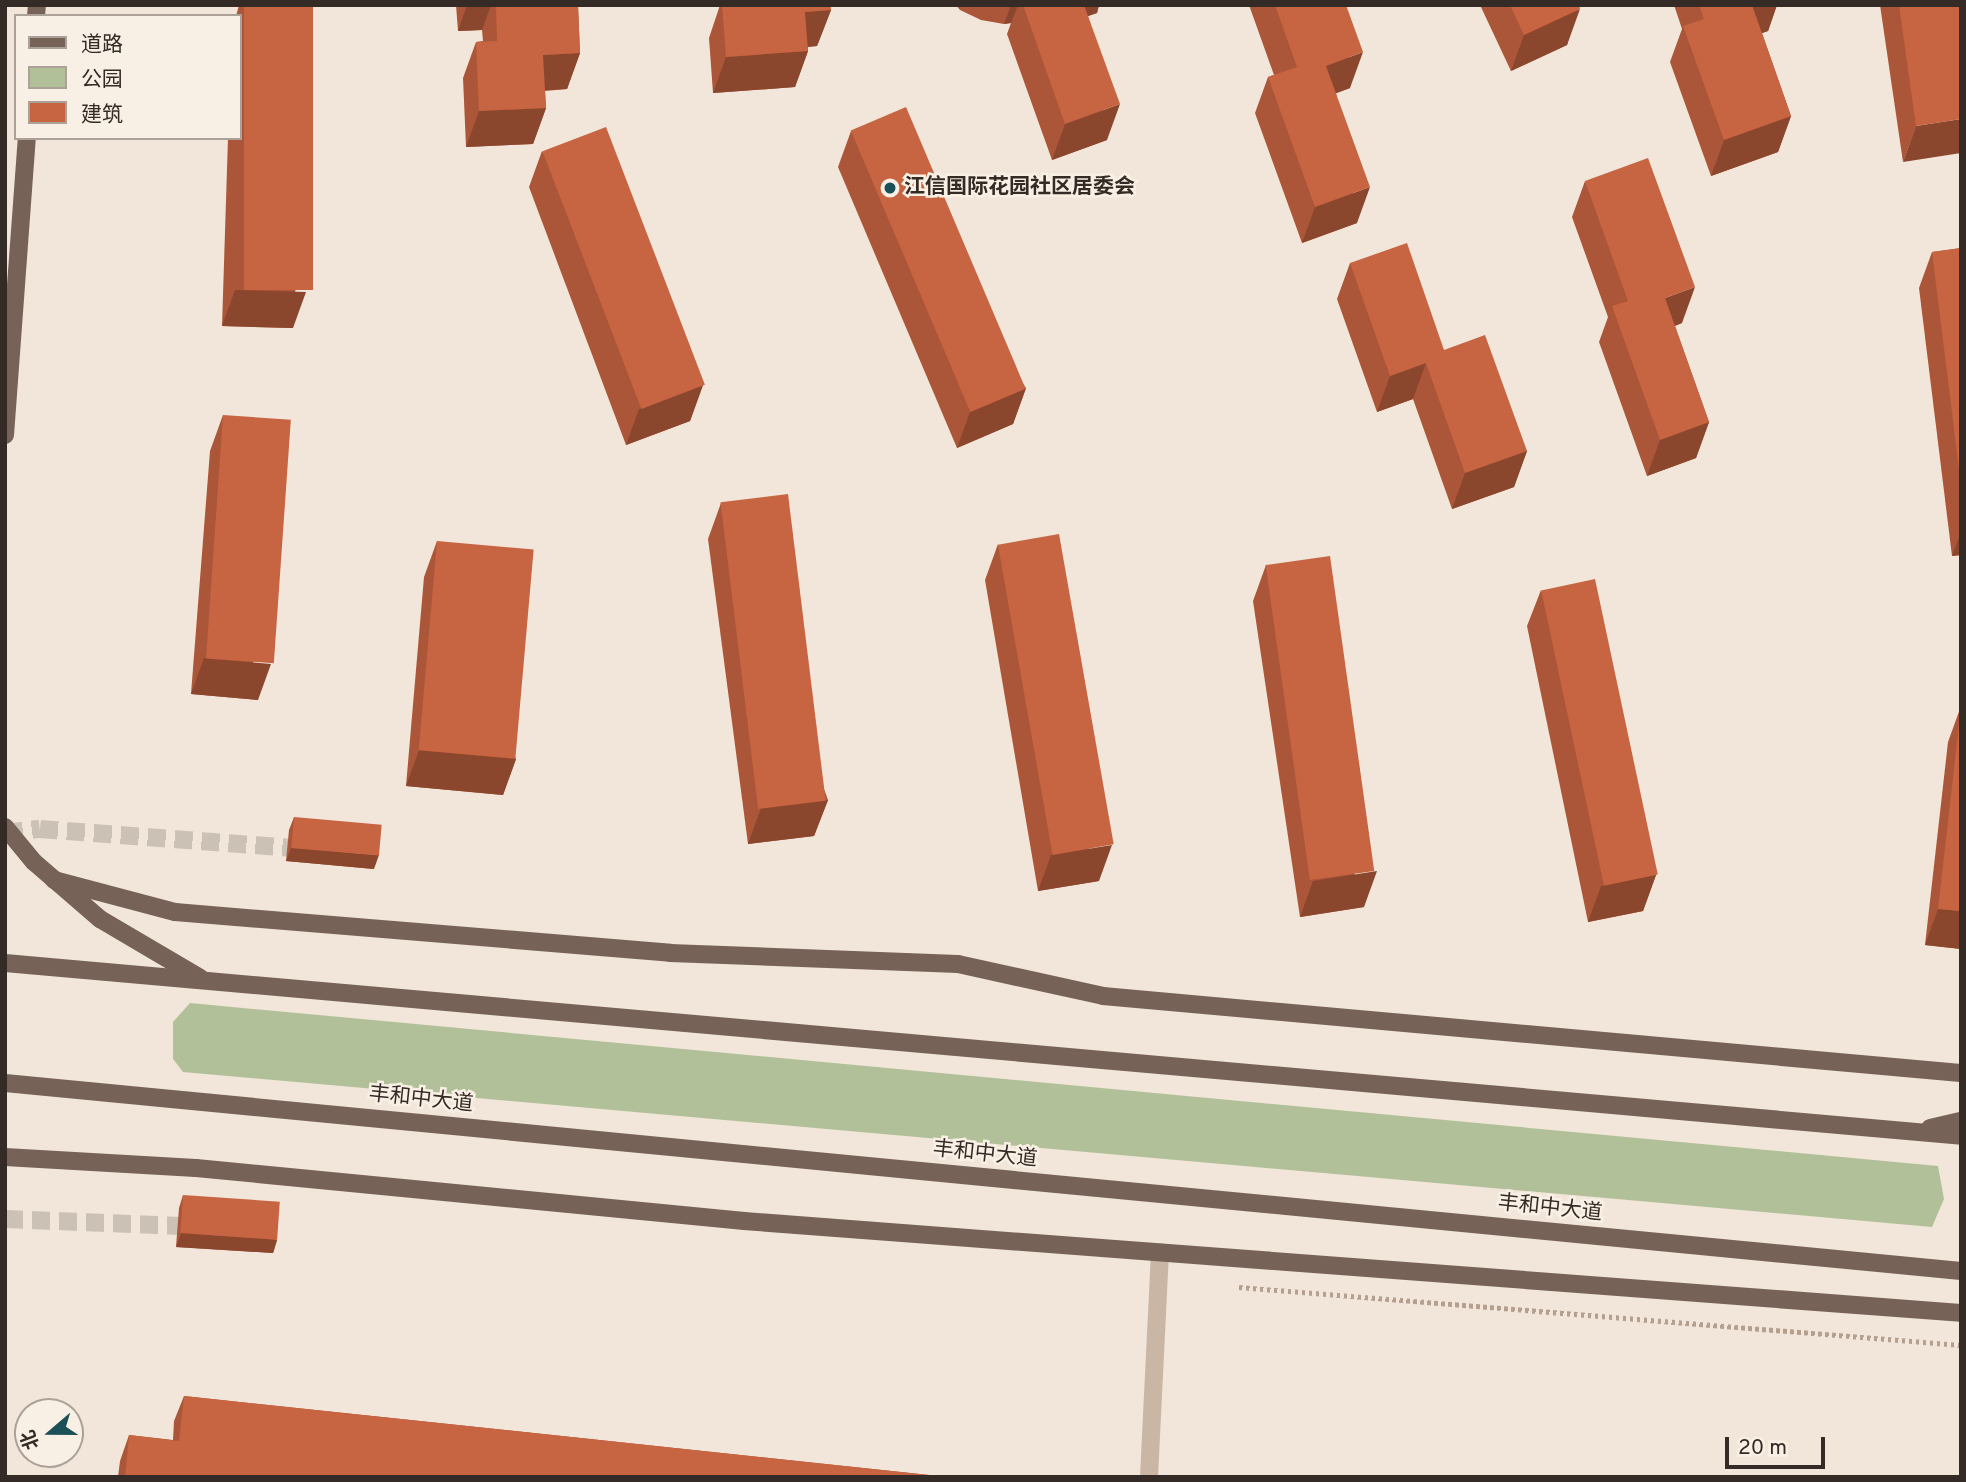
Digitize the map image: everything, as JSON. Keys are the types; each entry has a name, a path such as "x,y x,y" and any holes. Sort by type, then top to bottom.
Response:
{"main road":[{"path":"5,435 27,140"},
{"path":"5,827 54,880 100,919 206,981"},
{"path":"54,880 175,912 670,953 958,964 1103,996 1961,1073"},
{"path":"5,964 1961,1136"},
{"name":"丰和中大道","path":"5,1083 1961,1273"},
{"path":"1912,1132 1961,1121"},
{"path":"5,1157 196,1168 744,1221 1961,1312"}],"street":[{"path":"1149,1477 1160,1252"}],"green space":[{"path":"190,1003 1938,1166 1944,1199 1932,1227 183,1072 173,1059 173,1022"}],"building":[{"path":"244,5 313,5 313,290 244,290"},
{"path":"496,5 578,5 580,53 543,55 546,108 479,111 476,42 497,41"},
{"path":"722,5 830,5 831,10 805,12 808,51 726,57"},
{"path":"1023,5 1084,5 1120,104 1065,124"},
{"path":"1275,5 1346,5 1363,52 1326,66 1370,187 1315,207 1268,77 1297,67"},
{"path":"1510,5 1579,5 1580,9 1524,35"},
{"path":"1699,5 1752,5 1791,116 1724,140 1683,26 1704,19"},
{"path":"1899,5 1961,5 1961,119 1916,126"},
{"path":"906,107 1026,389 970,412 851,130"},
{"path":"606,127 705,385 641,409 543,151"},
{"path":"1648,158 1695,287 1665,298 1709,422 1660,440 1612,306 1628,301 1585,181"},
{"path":"1407,243 1444,350 1485,335 1527,451 1465,473 1426,363 1390,376 1350,263"},
{"path":"1961,248 1961,485 1932,252"},
{"path":"223,415 291,420 274,663 206,658"},
{"path":"788,494 826,801 758,809 721,502"},
{"path":"1059,534 1114,844 1053,855 998,545"},
{"path":"437,541 534,549 515,759 419,750"},
{"path":"1330,556 1374,871 1310,880 1266,565"},
{"path":"1595,579 1658,874 1604,886 1541,590"},
{"path":"1961,707 1961,911 1938,909"},
{"path":"294,817 382,825 379,856 291,848"},
{"path":"183,1195 280,1202 277,1240 180,1233"},
{"path":"184,1396 948,1477 125,1477 129,1435 179,1441"}],"tunnel":[{"path":"5,833 40,829 309,849"},
{"path":"5,1219 201,1227"}],"place":[{"name":"江信国际花园社区居委会","path":"890,188"}]}
